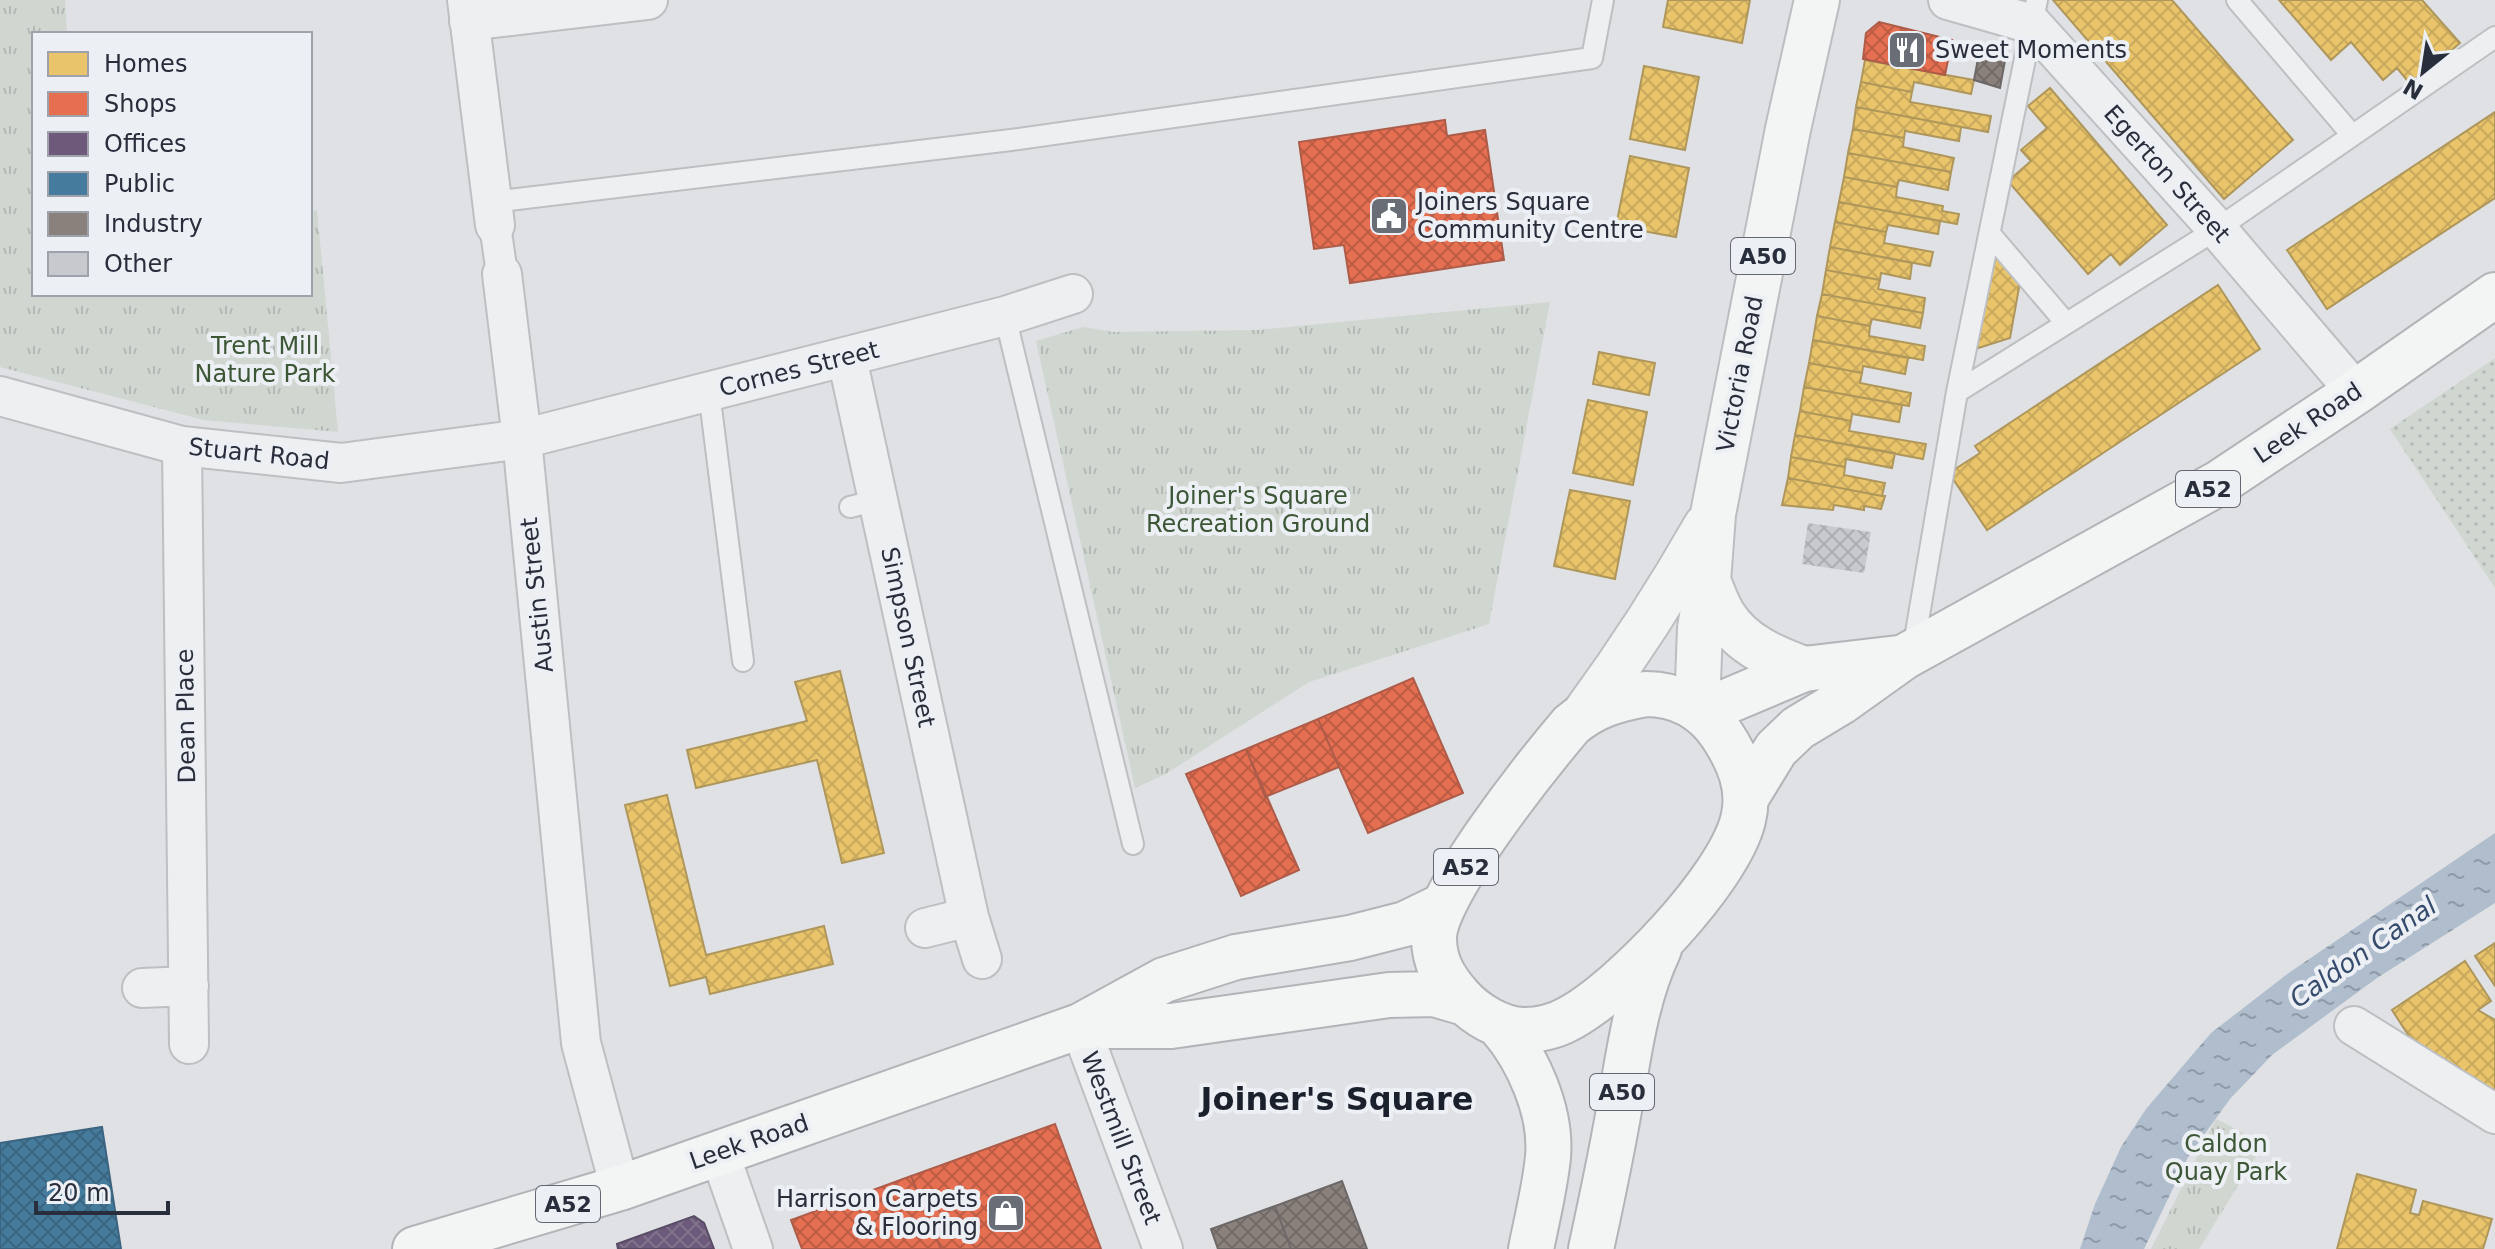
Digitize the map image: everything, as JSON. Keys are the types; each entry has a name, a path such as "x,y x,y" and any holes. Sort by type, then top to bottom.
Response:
{"main road":[{"name":"Victoria Road","path":"1699,710 1700,628 1708,581 1713,514 1788,129 1817,0"},
{"name":"Leek Road","path":"1746,798 1776,749 1798,728 1908,656 2219,483 2495,295"},
{"name":"Victoria Road","path":"1585,713 1669,592 1713,514"},
{"path":"1708,581 1723,616 1742,637 1774,658 1804,669"},
{"name":"Leek Road","path":"1699,710 1804,669 1908,656"},
{"name":"A52","path":"1646,694 1662,694 1699,710 1720,732 1735,756 1744,779 1746,798 1743,821 1718,870 1663,939 1597,1001 1567,1019 1543,1028 1521,1030 1482,1014 1447,983 1437,962 1434,935 1442,906 1483,841 1549,751 1585,713 1621,698 1646,694"},
{"name":"Leek Road","path":"415,1249 501,1237 620,1188 1080,1026 1164,980 1236,957 1350,938 1405,924 1442,906"},
{"name":"A50","path":"1591,1249 1610,1163 1637,1009 1646,977 1663,939"},
{"name":"Leek Road","path":"1080,1026 1171,1026 1389,995 1434,994 1482,1014"},
{"path":"1482,1014 1515,1044 1528,1067 1543,1107 1548,1154 1531,1249"}],"street":[{"path":"468,11 648,0"},
{"path":"1948,0 2034,12"},
{"name":"Austin Street","path":"468,11 522,439 581,1043 620,1188"},
{"name":"Egerton Street","path":"2034,12 2356,392"},
{"name":"Cornes Street","path":"522,439 847,358 1005,316 1073,294"},
{"name":"Simpson Street","path":"847,358 864,504 982,959"},
{"name":"Stuart Road","path":"0,396 182,446 341,463 522,439"},
{"name":"Dean Place","path":"182,446 189,1044"},
{"path":"925,928 969,917"},
{"path":"142,988 189,986"},
{"name":"Westmill Street","path":"1080,1026 1163,1249"},
{"path":"2354,1026 2495,1114"},
{"path":"719,1152 753,1249"}],"lane":[{"path":"494,213 1592,58 1603,0"},
{"path":"2237,0 2352,135"},
{"path":"1908,656 1957,392 2034,12"},
{"path":"1957,392 2217,229 2495,37"},
{"path":"1990,234 2066,323"},
{"path":"1005,316 1133,844"},
{"path":"709,392 743,661"}],"green space":[{"name":"Trent Mill Nature Park","path":"0,0 65,0 67,32 32,32 32,296 312,296 312,211 317,210 338,432 204,420 0,367"},
{"name":"Joiner's Square Recreation Ground","path":"1550,302 1489,624 1309,682 1164,775 1135,788 1036,341 1083,327 1113,332 1258,330"},
{"path":"2495,358 2495,588 2390,429"},
{"name":"Caldon Quay Park","path":"2216,1119 2264,1143 2199,1249 2151,1249"}],"water":[{"name":"Caldon Canal","path":"2495,833 2495,903 2377,978 2272,1055 2230,1099 2188,1157 2144,1249 2080,1249 2095,1204 2121,1147 2146,1109 2211,1033 2290,972"}],"building: Homes":[{"path":"1668,0 1750,0 1742,43 1663,27"},
{"path":"2053,0 2172,0 2293,140 2224,199"},
{"path":"2279,0 2422,0 2460,43 2411,85 2397,68 2383,80 2351,42 2331,60"},
{"path":"1865,60 1974,80 1971,94 1914,82 1912,92 1861,82"},
{"path":"1644,66 1699,77 1685,150 1630,139"},
{"path":"1861,82 1912,92 1910,102 1991,116 1988,132 1856,107"},
{"path":"2050,88 2167,225 2120,265 2111,254 2088,274 2008,181 2031,161 2021,150 2047,128 2028,106"},
{"path":"1856,107 1961,127 1959,141 1905,131 1904,138 1853,129"},
{"path":"2495,112 2495,198 2327,309 2287,250"},
{"path":"1853,129 1904,138 1903,147 1954,158 1951,172 1848,153"},
{"path":"1848,153 1951,172 1948,190 1899,180 1897,187 1844,177"},
{"path":"1630,156 1689,168 1676,237 1616,226"},
{"path":"1844,177 1897,187 1896,197 1943,206 1942,211 1959,214 1957,224 1839,202"},
{"path":"1839,202 1940,221 1938,234 1888,225 1886,232 1835,222"},
{"path":"1835,222 1886,232 1884,243 1933,252 1930,266 1830,247"},
{"path":"1830,247 1912,263 1910,279 1881,273 1880,280 1826,270"},
{"path":"1993,251 2020,282 2010,338 1972,350"},
{"path":"1826,270 1880,280 1878,289 1925,298 1923,313 1822,294"},
{"path":"2218,285 2260,349 1987,530 1949,473 1980,453 1975,446"},
{"path":"1822,294 1923,313 1920,328 1872,319 1870,326 1817,316"},
{"path":"1817,316 1870,326 1869,336 1925,346 1923,360 1813,340"},
{"path":"1813,340 1908,358 1905,374 1863,366 1862,373 1809,363"},
{"path":"1599,352 1655,363 1649,395 1593,384"},
{"path":"1809,363 1862,373 1860,383 1911,393 1909,406 1804,387"},
{"path":"1804,387 1902,405 1899,422 1852,414 1851,421 1800,411"},
{"path":"1588,400 1647,412 1633,485 1573,473"},
{"path":"1800,411 1851,421 1849,431 1926,444 1923,459 1795,435"},
{"path":"1795,435 1895,453 1892,468 1846,459 1845,467 1791,457"},
{"path":"1791,457 1845,467 1844,475 1885,483 1882,496 1788,478"},
{"path":"1788,478 1885,496 1881,509 1864,506 1864,510 1834,505 1833,510 1782,505"},
{"path":"1570,490 1630,501 1615,579 1554,566"},
{"path":"840,671 884,853 842,863 817,760 696,788 687,750 807,721 795,682"},
{"path":"667,795 706,955 824,926 833,964 710,994 706,977 670,986 625,805"},
{"path":"2495,943 2495,986 2475,956"},
{"path":"2465,961 2491,1001 2478,1010 2495,1020 2495,1098 2418,1050 2392,1010"},
{"path":"2357,1174 2416,1190 2410,1213 2419,1215 2423,1201 2492,1219 2483,1249 2337,1249"}],"building: Shops":[{"name":"Sweet Moments","path":"1879,22 1952,40 1945,75 1863,59 1866,33"},
{"name":"Joiners Square Community Centre","path":"1445,120 1447,136 1485,130 1504,260 1350,283 1344,245 1314,249 1299,142"},
{"path":"1413,678 1463,793 1368,833 1318,719"},
{"path":"1318,719 1339,767 1265,797 1246,749"},
{"path":"1246,749 1299,870 1241,896 1186,774"},
{"name":"Harrison Carpets & Flooring","path":"1055,1124 1101,1249 941,1249 911,1176"},
{"path":"911,1176 941,1249 802,1249 791,1220"}],"building: Offices":[{"path":"694,1216 704,1223 714,1249 618,1249 617,1244"}],"building: Public":[{"path":"102,1127 121,1249 0,1249 0,1143"}],"building: Industry":[{"path":"1980,48 2006,55 2000,88 1974,80"},
{"path":"1342,1181 1367,1249 1291,1249 1275,1206"},
{"path":"1275,1206 1291,1249 1218,1249 1211,1229"}],"building: Other":[{"path":"1808,523 1871,532 1864,573 1802,564"}],"place":[{"name":"Sweet Moments","path":"1907,50"},
{"name":"Joiners Square Community Centre","path":"1389,216"},
{"name":"Harrison Carpets & Flooring","path":"1006,1213"}],"district":[{"name":"Joiner's Square","path":"1337,1099"}]}
